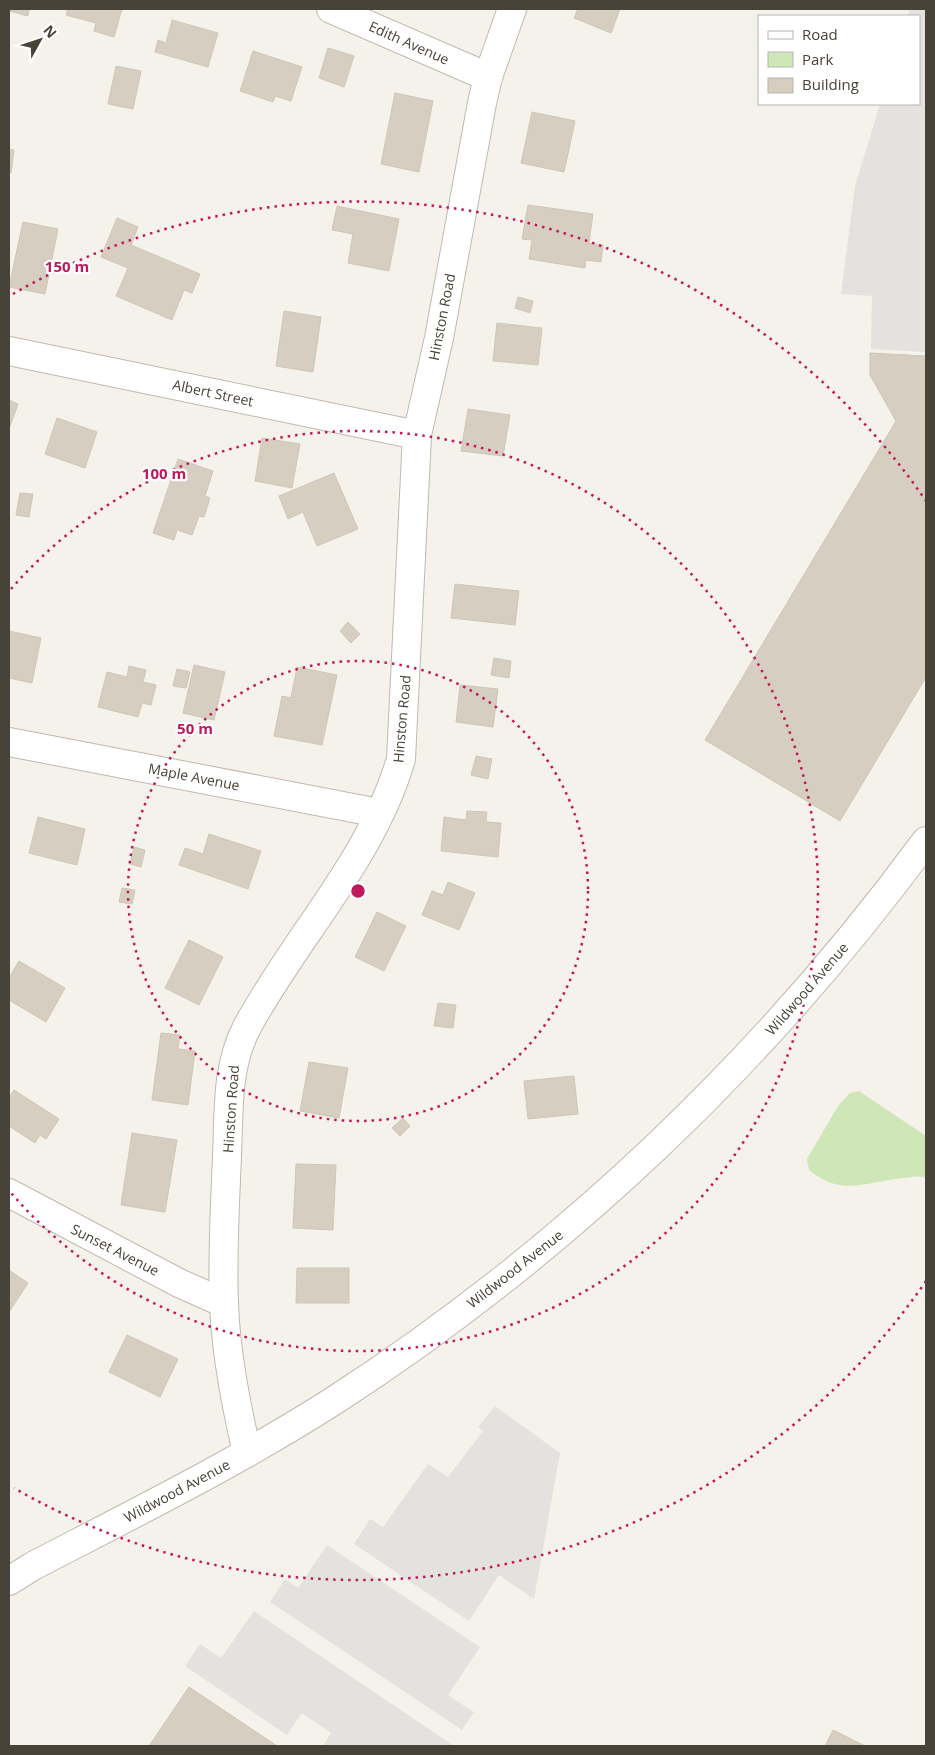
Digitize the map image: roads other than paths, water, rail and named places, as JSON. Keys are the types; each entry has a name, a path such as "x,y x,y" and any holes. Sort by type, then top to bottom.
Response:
{"street":[{"name":"Edith Avenue","path":"331,9 488,77"},
{"name":"Hinston Road","path":"247,1453 232,1385 224,1302 226,1188 232,1062 247,1028 261,1003 348,870 380,813 397,772 403,745 417,435 439,338 488,77 512,9"},
{"name":"Albert Street","path":"9,351 417,435"},
{"name":"Maple Avenue","path":"9,742 380,813"},
{"name":"Wildwood Avenue","path":"9,1581 33,1566 247,1453 334,1400 455,1316 563,1231 634,1169 731,1074 799,1000 889,892 926,841"},
{"name":"Sunset Avenue","path":"9,1193 179,1283 224,1302"}]}
